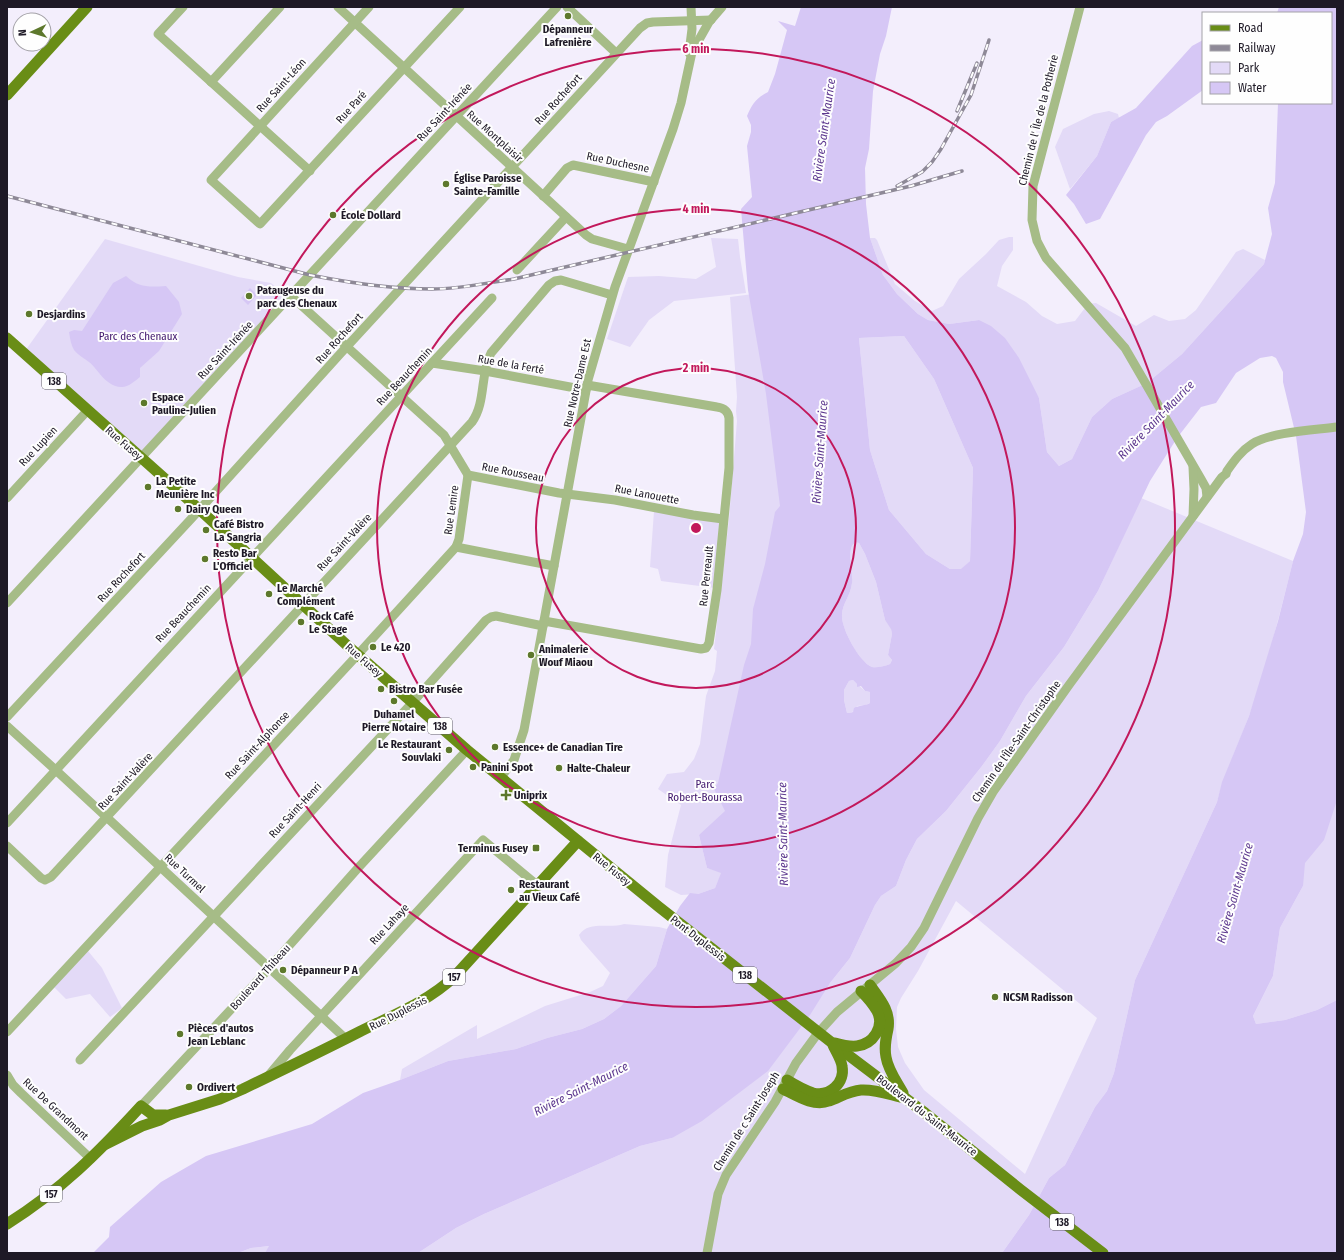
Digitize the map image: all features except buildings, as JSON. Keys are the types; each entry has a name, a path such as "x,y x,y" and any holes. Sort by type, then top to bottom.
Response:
{"main road":[{"path":"7,95 87,7"},
{"name":"Rue Fusey","path":"7,338 87,411 200,510 358,654 467,750 659,907"},
{"name":"Rue Duplessis","path":"106,1144 138,1127 160,1120 169,1115 220,1099 267,1078 416,1004 443,987 456,976 578,841"},
{"name":"Pont Duplessis","path":"659,907 831,1042"},
{"path":"831,1042 858,1046 868,1042 877,1033 880,1022 877,1012 865,988"},
{"path":"865,988 882,1001 888,1014 885,1049 886,1058 890,1070 905,1098"},
{"path":"785,1085 815,1093 824,1093 835,1088 841,1080 842,1063 831,1042"},
{"name":"Boulevard du Saint-Maurice","path":"831,1042 954,1135 1021,1190 1103,1253"},
{"path":"785,1085 805,1099 819,1103 860,1090 876,1091 905,1098"},
{"name":"Rue Duplessis","path":"141,1106 153,1115 169,1115"},
{"name":"Boulevard Thibeau","path":"7,1224 50,1195 71,1178 106,1144 141,1106"}],"street":[{"path":"183,7 158,34 310,170"},
{"path":"211,82 280,7"},
{"name":"Rue Montplaisir","path":"338,7 456,117 590,238 628,249"},
{"name":"Rue Saint-Léon","path":"260,224 211,180 369,7"},
{"name":"Rue Paré","path":"260,224 460,7"},
{"name":"Rue Saint-Irénée","path":"7,603 557,7"},
{"path":"567,7 616,53"},
{"path":"689,63 692,20 691,7"},
{"name":"Rue Notre-Dame Est","path":"501,777 514,760 522,737 586,387 612,295 671,136 681,103 692,52 711,20 722,7"},
{"name":"Chemin de l' Île de la Potherie","path":"1080,7 1034,180 1032,220 1037,241 1046,258 1120,341 1130,355 1206,488 1207,498"},
{"name":"Rue Rochefort","path":"7,717 200,510 347,347 640,28 647,23 711,20"},
{"name":"Rue Duchesne","path":"543,196 567,168 573,165 654,182"},
{"path":"517,270 566,217"},
{"name":"Rue Saint-Valère","path":"7,846 39,876 45,880 51,877 472,422 476,415 489,357 494,349 553,282 558,280 564,281 612,295"},
{"name":"Rue Rousseau","path":"291,296 444,435 468,475 566,494"},
{"name":"Rue Beauchemin","path":"7,823 492,298"},
{"name":"Rue de la Ferté","path":"432,363 586,387"},
{"name":"Rue Perreault","path":"543,624 701,649 706,648 709,642 716,599 729,461 729,418 726,410 716,407 586,387"},
{"name":"Rue Lupien","path":"7,498 87,411"},
{"name":"Chemin de l'Île-Saint-Christophe","path":"818,1033 837,1012 901,958 919,935 978,818 994,792 1069,685 1238,456 1252,444 1265,438 1337,426"},
{"path":"1192,464 1194,489 1193,517"},
{"name":"Rue Lemire","path":"456,547 459,539 468,475"},
{"name":"Rue Lanouette","path":"566,494 615,500 693,515 723,519"},
{"path":"456,547 554,566"},
{"name":"Rue Saint-Alphonse","path":"7,1032 456,547"},
{"name":"Rue Saint-Henri","path":"80,1060 413,702 490,617 496,616 543,624"},
{"name":"Rue Turmel","path":"7,726 346,1038"},
{"name":"Boulevard Thibeau","path":"141,1106 270,968 358,868 467,750"},
{"name":"Rue Lahaye","path":"267,1078 290,1050 483,840 537,885"},
{"name":"Chemin de c Saint-Joseph","path":"707,1253 718,1194 726,1175 775,1102 796,1063 818,1033"},
{"name":"Rue De Grandmont","path":"7,1075 13,1085 21,1093 91,1159"}],"green space":[{"path":"1109,111 1118,114 1119,118 1111,122 1097,156 1070,189 1055,147 1063,129 1094,114"},
{"path":"1013,237 1013,250 1002,266 997,286 1026,302 1042,316 1057,324 1075,321 1088,304 1096,303 1136,326 1154,315 1169,321 1185,319 1196,310 1236,252 1243,249 1265,260 1264,264 1182,354 1147,383 1112,399 1092,417 1072,459 1059,466 1047,452 1039,398 979,320 949,324 928,320 918,314 897,294 883,275 870,238 875,238 877,240 895,284 915,301 932,311 943,306 959,279 999,240"},
{"path":"711,238 738,239 746,293 674,301 649,320 630,347 607,339 628,277 659,276 696,279 716,267"},
{"name":"Parc des Chenaux","path":"105,239 238,277 271,283 287,297 143,454 25,351"},
{"name":"Parc Robert-Bourassa","path":"753,294 783,505 729,818 699,835 707,868 722,872 715,888 698,894 681,895 665,887 668,855 681,805 658,789 667,774 684,772 694,759 700,744 706,696 715,671 717,651 714,649 729,519 737,421 737,397 730,297"},
{"path":"904,336 934,379 973,468 970,561 962,569 950,569 926,554 889,510 870,450 859,338"},
{"path":"1141,498 1293,561 1262,678 1217,802 1135,980 1114,1073 1107,1091 1095,1107 1065,1165 1049,1178 1029,1215 1002,1253 418,1253 456,1228 484,1214 640,1146 672,1138 830,983 850,958 875,905 881,896 896,886 906,860 917,839 946,811 982,766 1000,741 1026,696 1064,647 1098,591","holes":["956,901 1097,1018 1025,1174 924,1090 905,1063 898,1047 896,1029 897,1007 901,998 918,971"]},
{"path":"654,511 724,522 715,588 661,581 658,569 650,567"},
{"path":"856,541 859,543 865,554 876,582 885,620 891,628 892,634 888,655 892,660 890,664 881,667 872,667 862,659 852,644 842,621 842,611 852,583 851,549"},
{"path":"853,680 865,691 870,692 870,703 857,706 853,712 847,713 844,700 844,690 849,681"},
{"path":"1337,799 1337,1000 1317,1010 1285,1020 1256,1024 1253,1016 1273,976 1280,928 1303,886 1300,844"},
{"path":"624,924 667,929 656,966 621,1006 604,1019 582,1029 547,1038 516,1049 448,1061 400,1080 402,1069 477,1025 477,1039 545,1006 590,992 603,986 610,973 581,940 579,935 583,930 594,926"},
{"path":"88,951 102,968 122,1008 110,1017 90,994 66,999 54,987"},
{"path":"270,1246 265,1253 238,1253 251,1248"}],"water":[{"name":"Rivière Saint-Maurice","path":"801,7 892,7 886,36 880,54 873,91 869,149 865,168 866,204 870,238 883,275 897,294 918,314 928,320 949,324 979,320 991,326 1005,338 1019,358 1039,398 1047,452 1059,466 1072,459 1092,417 1112,399 1147,383 1182,354 1264,264 1272,234 1268,208 1275,183 1278,104 1332,104 1332,12 1277,12 1279,7 1337,7 1337,800 1324,840 1305,863 1303,886 1280,928 1273,976 1253,1016 1256,1024 1285,1020 1317,1010 1337,1000 1337,1253 1002,1253 1029,1215 1049,1178 1065,1165 1095,1107 1107,1091 1114,1073 1135,980 1217,802 1222,782 1249,716 1278,621 1293,561 1303,534 1306,512 1296,436 1283,382 1283,372 1276,358 1272,356 1260,358 1236,373 1216,403 1201,407 1177,438 1150,481 1098,591 1064,647 1026,696 1000,741 982,766 946,811 917,839 906,860 896,886 881,896 875,905 850,958 830,983 810,1015 768,1071 702,1121 672,1138 640,1146 484,1214 456,1228 418,1253 265,1253 269,1246 251,1248 238,1253 93,1253 109,1237 110,1227 161,1182 206,1156 312,1124 363,1093 448,1061 516,1049 547,1038 582,1029 604,1019 621,1006 656,966 667,929 680,906 690,893 698,894 715,888 721,873 707,868 699,835 725,811 714,789 718,783 744,665 751,644 753,609 765,564 775,512 780,506 766,394 748,290 741,209 752,197 747,146 751,132 751,125 747,116 755,102 768,92 775,74 787,30 778,21 795,26","holes":["904,336 934,379 973,468 970,561 961,569 950,569 926,554 889,510 870,450 859,338","856,542 859,543 876,582 885,620 891,629 892,634 888,655 892,660 890,664 881,667 872,667 862,659 852,644 842,621 842,611 852,583 851,549","853,680 857,684 857,687 861,686 865,691 870,692 870,703 856,707 854,708 853,712 847,713 844,700 844,690 849,681"]},
{"path":"1202,41 1202,91 1167,116 1156,122 1146,135 1100,219 1086,224 1074,204 1066,195 1097,156 1111,122 1136,108 1192,46"},
{"path":"126,276 135,283 144,286 166,286 179,302 182,314 159,351 140,368 140,377 128,385 121,387 115,386 106,381 93,365 74,350 69,332 74,330 82,331 113,283"},
{"name":"Pataugeuse du parc des Chenaux","path":"250,288 257,295 248,305 241,298"}],"railway":[{"path":"897,186 922,172 932,162 941,149 971,95 989,40"},
{"path":"957,111 977,63"},
{"path":"7,196 310,275 386,287 442,289 473,286 514,279 911,186 962,171"}],"place":[{"name":"Dépanneur Lafrenière","path":"568,16"},
{"name":"Église Paroisse Sainte-Famille","path":"446,184"},
{"name":"École Dollard","path":"333,215"},
{"name":"Pataugeuse du parc des Chenaux","path":"249,296"},
{"name":"Desjardins","path":"29,314"},
{"name":"Espace Pauline-Julien","path":"144,403"},
{"name":"La Petite Meunière Inc","path":"148,487"},
{"name":"Dairy Queen","path":"178,509"},
{"name":"Café Bistro La Sangria","path":"206,530"},
{"name":"Resto Bar L'Officiel","path":"205,559"},
{"name":"Le Marché Complément","path":"269,594"},
{"name":"Rock Café Le Stage","path":"301,622"},
{"name":"Le 420","path":"373,647"},
{"name":"Animalerie Wouf Miaou","path":"531,655"},
{"name":"Bistro Bar Fusée","path":"381,689"},
{"name":"Duhamel Pierre Notaire","path":"394,701"},
{"name":"Essence+ de Canadian Tire","path":"495,747"},
{"name":"Le Restaurant Souvlaki","path":"449,750"},
{"name":"Panini Spot","path":"473,767"},
{"name":"Halte-Chaleur","path":"559,768"},
{"name":"Uniprix","path":"506,795"},
{"name":"Terminus Fusey","path":"536,848"},
{"name":"Restaurant au Vieux Café","path":"511,890"},
{"name":"Dépanneur P A","path":"283,970"},
{"name":"NCSM Radisson","path":"995,997"},
{"name":"Pièces d'autos Jean Leblanc","path":"180,1034"},
{"name":"Ordivert","path":"189,1087"}]}
